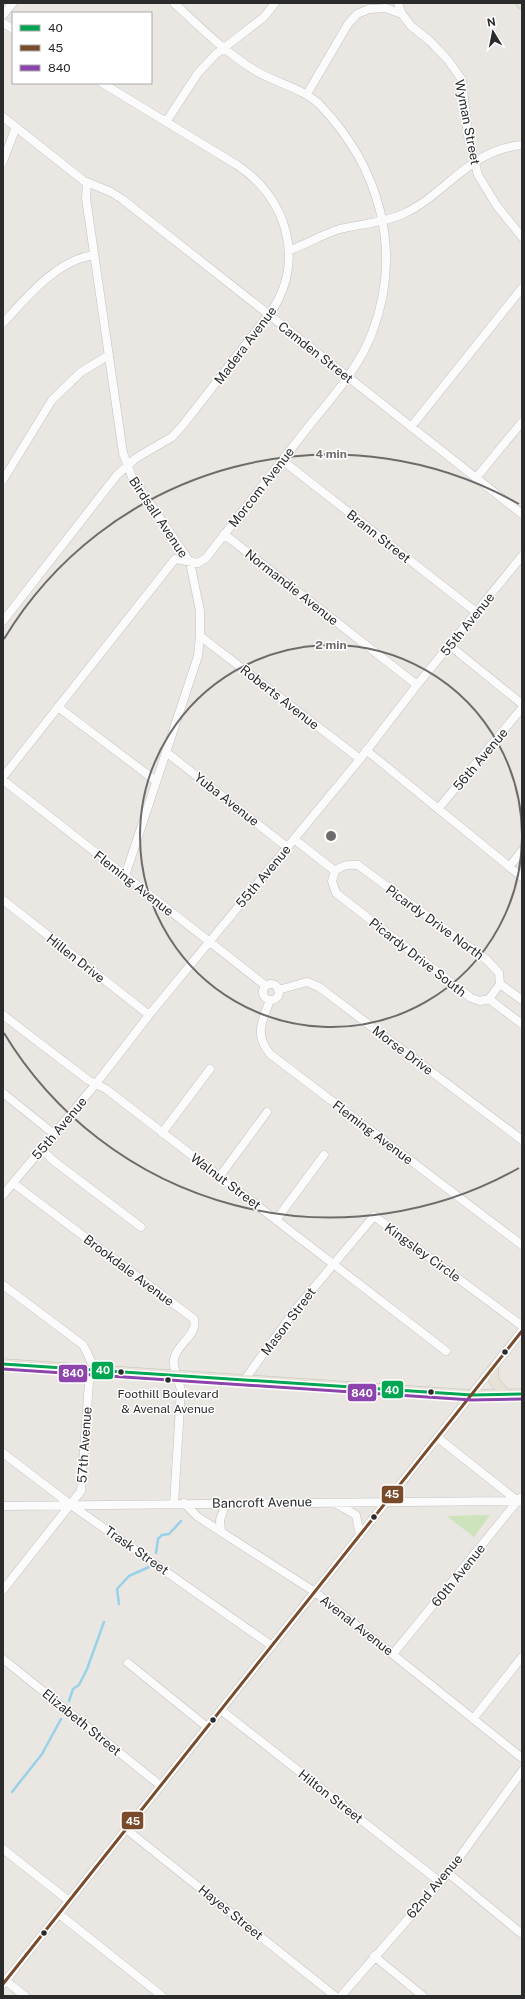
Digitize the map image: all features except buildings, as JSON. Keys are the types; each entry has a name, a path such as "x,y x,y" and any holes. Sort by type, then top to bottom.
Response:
{"main road":[{"path":"3,1364 472,1395 522,1394"},
{"path":"493,1368 494,1381 506,1394"}],"street":[{"path":"3,15 13,3"},
{"name":"Morcom Avenue","path":"3,779 175,559 198,563 206,558 348,377 362,355 372,332 382,300 386,277 386,250 382,220 372,184 361,162 338,127 318,103 307,94 268,78 243,63 174,3"},
{"path":"166,122 198,73 216,54 264,17 275,3"},
{"path":"398,3 402,14"},
{"path":"307,94 348,24 357,14 368,9 386,8 402,14"},
{"name":"Wyman Street","path":"402,14 411,26 430,41 458,73 464,88 466,118 474,162 478,175 497,206 522,237"},
{"path":"3,23 12,28"},
{"name":"Madera Avenue","path":"3,621 117,475 127,466 178,431 269,315 277,302 285,283 290,250 283,220 277,207 262,186 246,171 104,84"},
{"path":"3,118 87,183"},
{"path":"3,161 16,127"},
{"path":"290,250 339,230 401,215 416,207 474,162 491,153 522,145"},
{"name":"Birdsall Avenue","path":"87,183 86,198 123,453 132,477 190,562 198,595 200,636 198,656 125,876"},
{"name":"Camden Street","path":"87,183 111,192 122,199 522,514"},
{"path":"3,323 48,278 65,265 83,256 94,255"},
{"path":"411,427 522,288"},
{"path":"3,480 52,400 81,372 109,355"},
{"path":"476,478 522,422"},
{"name":"Brann Street","path":"282,460 476,612"},
{"name":"Normandie Avenue","path":"224,534 417,685"},
{"name":"55th Avenue","path":"3,1195 95,1085 209,942 360,759 417,685 522,556"},
{"name":"Roberts Avenue","path":"200,636 360,759"},
{"path":"449,645 522,704"},
{"path":"58,707 156,781"},
{"name":"56th Avenue","path":"438,809 522,708"},
{"path":"366,750 522,877"},
{"name":"Yuba Avenue","path":"166,752 287,847"},
{"name":"Fleming Avenue","path":"3,779 266,986"},
{"path":"294,839 335,871"},
{"path":"509,867 522,851"},
{"name":"Picardy Drive North","path":"335,871 342,866 349,864 358,866 487,960 499,973 500,984"},
{"name":"Picardy Drive South","path":"335,871 332,881 336,893 471,998 480,1001 489,999"},
{"name":"Hillen Drive","path":"3,900 149,1016"},
{"name":"Morse Drive","path":"278,990 307,982 319,987 522,1140"},
{"path":"522,1000 500,984 489,999 522,1024"},
{"path":"274,985 278,990 277,997 270,1000 264,996 264,989 266,986 274,985"},
{"name":"Fleming Avenue","path":"270,1000 260,1027 260,1036 264,1046 270,1054 522,1245"},
{"name":"Walnut Street","path":"3,1015 95,1085 106,1089 446,1351"},
{"path":"162,1133 210,1069"},
{"path":"3,1093 54,1134"},
{"path":"220,1176 267,1112"},
{"path":"41,1149 55,1162 141,1227"},
{"path":"276,1220 324,1155"},
{"name":"Brookdale Avenue","path":"13,1183 194,1319 195,1326 193,1331 175,1354 173,1360 173,1366 178,1375"},
{"name":"Kingsley Circle","path":"333,1264 374,1216 522,1326"},
{"name":"Mason Street","path":"245,1379 296,1309 333,1264"},
{"path":"3,1284 83,1345 90,1357 93,1370"},
{"path":"25,1996 4,1982 522,1332"},
{"name":"57th Avenue","path":"3,1590 81,1491 89,1382 93,1370"},
{"path":"174,1504 181,1390 178,1375"},
{"path":"438,1438 521,1501"},
{"name":"Trask Street","path":"3,1453 71,1505 272,1646"},
{"name":"Bancroft Avenue","path":"3,1506 184,1503 521,1501"},
{"name":"60th Avenue","path":"393,1654 521,1501"},
{"path":"332,1502 356,1514 360,1535"},
{"name":"Avenal Avenue","path":"184,1503 198,1517 315,1592 522,1758"},
{"path":"221,1531 220,1520 226,1503"},
{"path":"473,1719 522,1657"},
{"name":"Elizabeth Street","path":"3,1659 161,1786"},
{"path":"128,1663 207,1727"},
{"name":"Hilton Street","path":"221,1710 440,1882"},
{"name":"62nd Avenue","path":"341,1996 374,1956 448,1873 522,1772"},
{"name":"Hayes Street","path":"126,1829 335,1996"},
{"path":"3,1849 69,1901"},
{"path":"448,1873 522,1934"},
{"path":"59,1914 162,1996"},
{"path":"374,1956 423,1996"}],"green space":[{"path":"490,1515 474,1537 447,1516"}],"waterway":[{"path":"156,1553 158,1539 162,1535 169,1534 181,1521"},
{"path":"119,1604 117,1589 129,1576 149,1567"},
{"path":"69,1701 73,1689 79,1685 87,1669 104,1622"},
{"path":"12,1792 42,1754 61,1719"}],"transit line":[{"name":"45","path":"3,1984 522,1331"},
{"name":"40","path":"3,1364 472,1395 522,1394"},
{"name":"840","path":"3,1369 472,1400 522,1399"}],"place":[{"name":"Foothill Boulevard & Avenal Avenue","path":"168,1380"}]}
